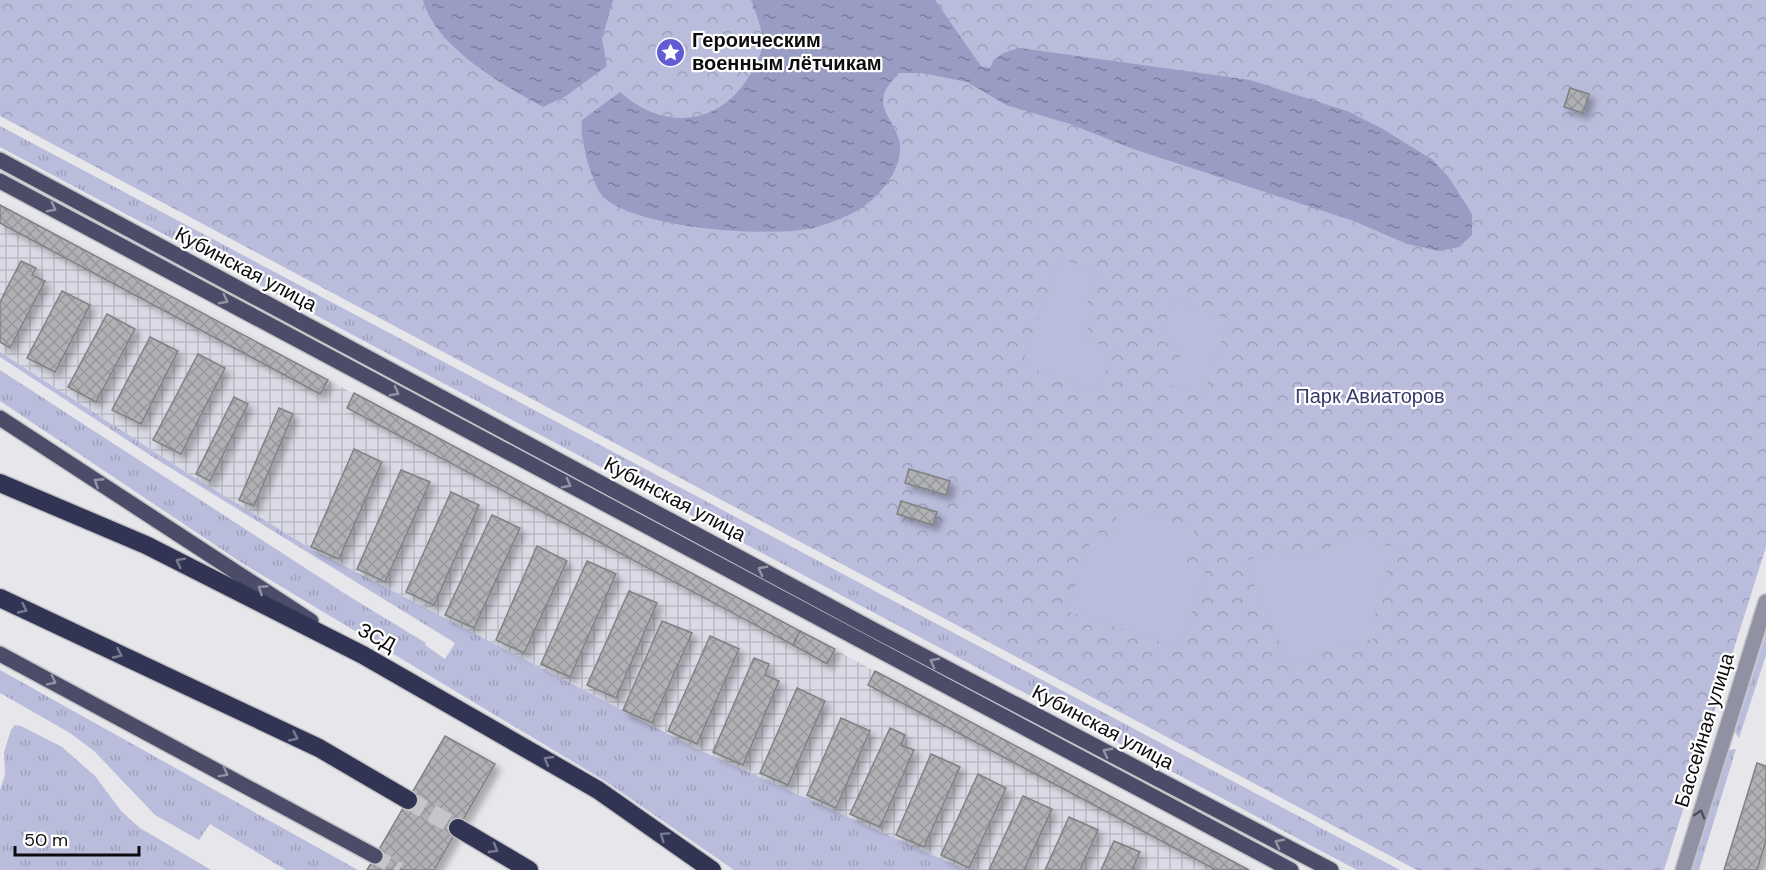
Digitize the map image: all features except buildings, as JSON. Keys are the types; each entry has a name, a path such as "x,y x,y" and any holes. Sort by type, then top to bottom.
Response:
{"highway":[{"name":"ЗСД","path":"0,483 146,545 363,655 598,790 712,870"},
{"path":"0,598 319,748 408,800"},
{"path":"458,828 529,870"}],"main road":[{"name":"Кубинская улица","path":"0,160 927,659 1331,870"},
{"name":"Кубинская улица","path":"0,181 1291,870"},
{"path":"0,418 363,655"},
{"path":"0,654 375,856"}],"street":[{"name":"Бассейная улица","path":"1683,870 1766,602"}],"shaded area":[{"path":"0,205 1249,870 966,870 695,748 310,548 192,476 0,352"}],"green space":[{"name":"Парк Авиаторов","path":"0,0 1766,0 1766,547 1664,870 1417,870 1413,868 0,116"},
{"path":"0,126 1400,870 1357,870 0,147"},
{"path":"1059,258 1098,271 1087,303 1095,307 1084,339 1113,350 1098,392 1022,365"},
{"path":"1174,299 1229,319 1203,396 1171,385 1183,349 1159,340"},
{"path":"0,352 192,476 310,548 695,748 966,870 734,870 605,781 242,563 0,401 0,370 347,595 426,643 425,645 445,659 455,643 156,459 0,357"},
{"path":"1121,504 1195,529 1184,562 1206,569 1180,648 1067,611 1093,532 1110,537"},
{"path":"1367,527 1371,537 1380,544 1396,546 1402,544 1396,563 1392,560 1389,563 1372,624 1378,626 1372,640 1332,644 1327,651 1290,665 1244,562 1284,545 1289,556 1308,556"},
{"path":"1766,633 1766,655 1739,738 1735,732"},
{"path":"0,670 358,870 286,870 210,824 199,840 155,815 94,751 70,733 0,693"},
{"path":"15,725 62,747 95,776 122,812 140,828 211,870 0,870 0,790 5,775 4,752 11,730"},
{"path":"1736,749 1699,870 1692,870 1729,750"}],"water":[{"path":"423,0 613,0 602,39 607,66 566,96 543,107 491,76 456,49 430,17"},
{"path":"751,0 935,0 981,66 990,68 1002,54 1020,48 1250,80 1347,111 1381,128 1433,160 1450,179 1472,214 1472,235 1459,247 1439,251 1407,244 1354,221 1133,149 1070,124 1006,105 967,82 922,73 899,73 883,96 883,105 900,144 900,154 892,175 871,201 841,218 817,227 797,230 738,231 671,223 641,216 616,206 601,194 593,179 584,147 582,120 620,92 653,113 671,117 688,118 705,114 721,106 748,78 761,53 759,22"}],"tunnel":[{"path":"408,800 458,828"},
{"path":"375,856 399,870"}],"place":[{"name":"Героическим военным лётчикам","path":"671,52"}]}
